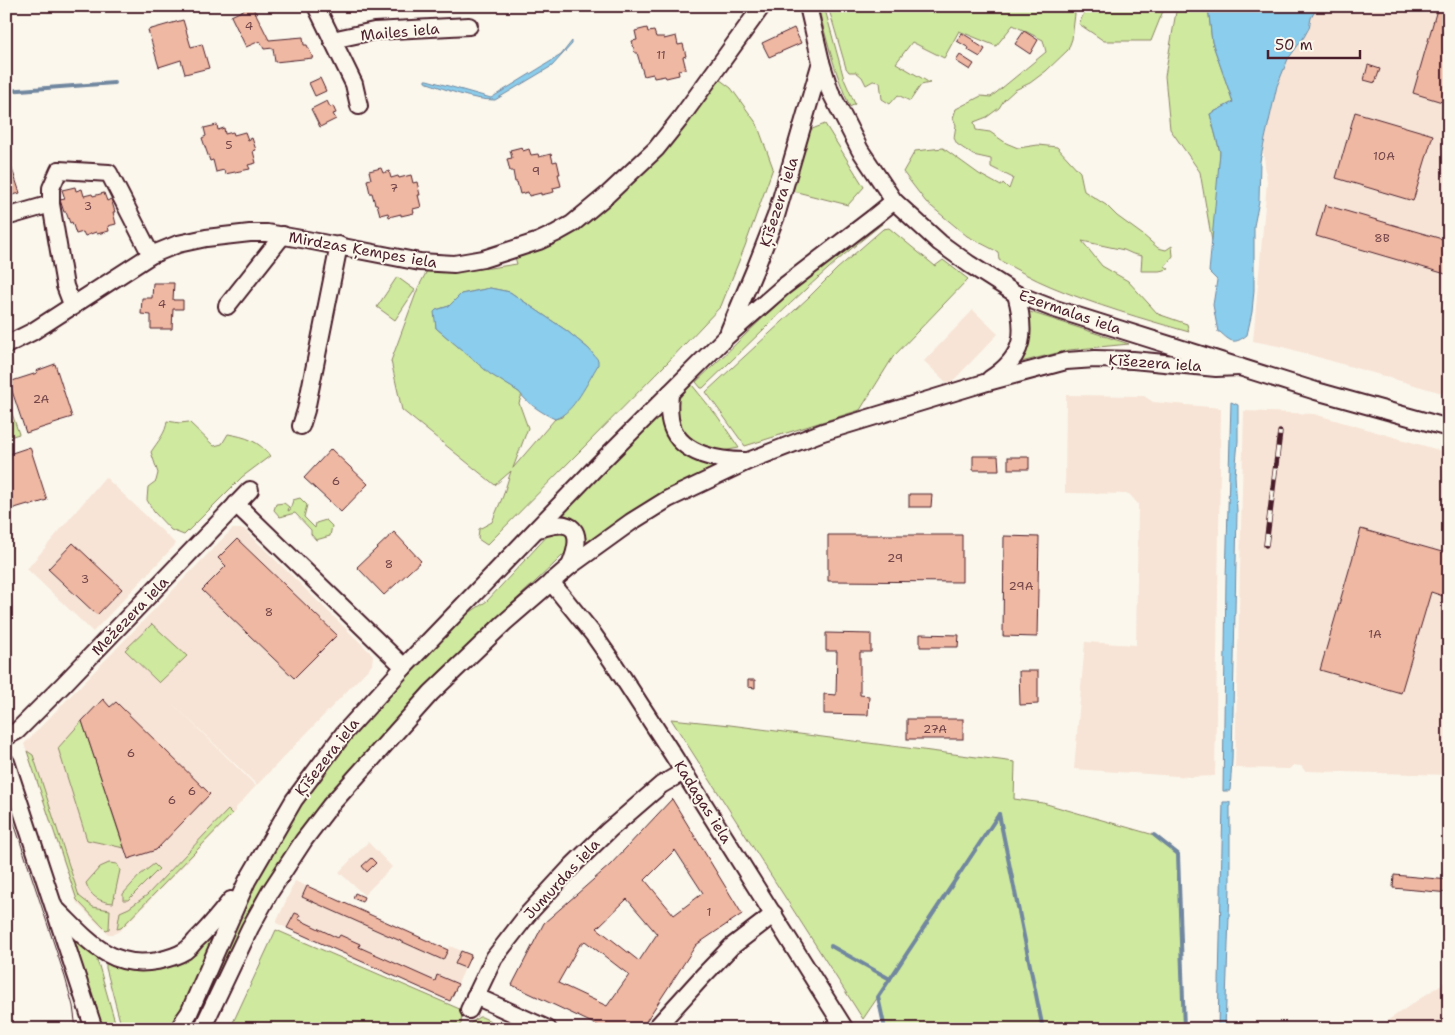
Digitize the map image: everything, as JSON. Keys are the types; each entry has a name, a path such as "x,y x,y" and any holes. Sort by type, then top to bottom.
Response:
{"street":[{"path":"316,6 354,84 359,106"},
{"name":"Mirdzas Ķempes iela","path":"6,346 73,307 151,255 178,244 206,238 267,233 420,262 454,264 483,259 530,244 556,233 572,224 607,195 656,149 686,112 762,6"},
{"name":"Ezermalas iela","path":"808,6 820,62 830,91 860,150 894,201 940,243 1016,294 1110,327 1325,393 1449,428"},
{"name":"Mailes iela","path":"332,40 374,31 469,26"},
{"name":"Ķīšezera iela","path":"726,337 776,216 820,62"},
{"path":"73,307 65,286 51,204 51,188 59,170 109,173 151,255"},
{"name":"Ķīšezera iela","path":"180,1029 189,1013 247,881 294,800 344,733 404,666 604,459 726,337 782,287 894,201"},
{"path":"6,217 51,204"},
{"path":"227,306 283,235"},
{"path":"301,426 306,410 339,246"},
{"name":"Ķīšezera iela","path":"984,383 1002,372 1012,360 1019,347 1023,333 1021,313 1016,294"},
{"name":"Ķīšezera iela","path":"202,1029 250,928 270,892 304,840 330,806 431,693 504,623 570,566 631,522 668,499 748,460 823,432 984,383 1066,361 1095,359 1133,360 1216,368 1240,367"},
{"name":"Ķīšezera iela","path":"670,393 670,419 672,428 680,439 691,448 708,457 728,461 748,460"},
{"name":"Mežezera iela","path":"6,737 17,731 64,685 250,490"},
{"path":"236,504 404,666"},
{"path":"538,529 556,524 564,524 571,527 576,533 577,540 575,554 570,566"},
{"name":"Kadagas iela","path":"551,582 612,661 774,914 845,1029"},
{"path":"6,762 94,1029"},
{"name":"Jumurdas iela","path":"548,1029 472,1003 494,958 534,907 573,865 609,830 661,785 683,772"},
{"path":"54,908 104,953 124,962 146,963 167,959 186,951 208,929 247,881"},
{"path":"655,1029 731,947 774,914"}],"shaded area":[{"path":"1318,6 1449,6 1449,395 1283,347 1253,341 1267,182 1263,149 1277,86 1288,59 1304,37"},
{"path":"973,310 998,334 949,385 924,361"},
{"path":"1066,395 1144,396 1153,402 1221,408 1215,776 1191,777 1074,769 1085,642 1136,645 1138,504 1129,494 1065,493"},
{"path":"1244,411 1314,414 1449,453 1449,775 1305,771 1301,766 1294,765 1289,769 1235,768"},
{"path":"105,477 176,544 93,632 27,569"},
{"path":"232,529 244,529 373,655 372,665 257,785 168,699 256,786 235,809 236,811 121,930 114,934 108,934 77,903 24,744"},
{"path":"368,842 392,867 364,895 339,872"},
{"path":"295,881 448,949 450,946 471,955 450,1001 276,923"},
{"path":"1449,979 1449,1029 1375,1029"}],"green space":[{"path":"818,6 824,6 844,79 855,104 850,107 828,45"},
{"path":"831,6 1072,6 1075,14 1072,39 1068,50 1046,71 1030,83 1015,90 1004,100 999,108 987,117 974,122 976,130 990,132 1006,143 1018,148 1038,145 1057,147 1080,172 1084,191 1106,205 1158,248 1166,250 1172,246 1173,256 1165,266 1169,269 1141,271 1142,256 1082,241 1102,266 1128,281 1158,314 1187,324 1189,332 1067,293 999,260 998,252 967,236 926,202 903,172 915,151 943,148 979,174 1001,186 1003,183 1009,189 1013,178 991,167 991,159 973,155 957,144 954,138 956,125 953,118 956,109 981,96 991,97 1046,52 1043,40 1013,25 996,46 959,31 944,58 912,42 896,63 930,83 921,85 910,101 898,95 890,104 882,99 880,82 873,81 866,85 862,77 856,72 849,72 846,68 830,13"},
{"path":"1087,6 1165,6 1151,41 1104,41 1079,24"},
{"path":"1177,6 1208,6 1212,42 1233,102 1210,114 1220,152 1213,247 1200,172 1170,129 1165,76"},
{"path":"719,79 731,88 757,124 773,168 721,306 487,545 478,539 479,529 492,522 511,471 495,485 402,410 391,361 418,288 428,269 490,268 517,264 515,257 662,152","holes":["490,288 510,292 567,331 589,349 562,417 555,419 513,468 528,428 519,403 522,394 490,373 436,328 436,310 449,306 461,294"]},
{"path":"825,124 864,187 848,205 793,191 807,131"},
{"path":"877,224 882,224 835,262 701,388 696,382 783,299 829,259"},
{"path":"889,228 935,266 943,260 968,279 893,357 860,410 745,446 706,392 837,269 883,229"},
{"path":"397,277 415,290 395,320 377,307"},
{"path":"1027,311 1129,344 1069,350 1021,362 1030,331"},
{"path":"692,385 718,417 739,448 722,451 708,450 683,436 676,408 680,397"},
{"path":"6,396 19,434 6,438"},
{"path":"659,414 664,427 691,457 714,467 651,500 587,542 579,525 564,514 563,511"},
{"path":"167,421 189,422 214,446 222,444 228,434 246,438 257,443 270,456 242,477 184,535 171,530 154,512 147,500 148,487 156,481 158,473 151,452 163,433"},
{"path":"300,498 307,505 304,517 315,528 316,523 326,520 332,526 330,536 316,540 311,534 311,530 295,513 280,517 274,510 276,504 284,503 289,507 288,511 293,500"},
{"path":"561,530 569,536 570,548 425,690 356,763 313,814 278,864 262,891 220,973 195,1029 189,1029 234,923 299,804 393,688 457,621 487,601 550,533"},
{"path":"152,624 187,656 159,683 125,650"},
{"path":"671,719 1015,762 1014,799 1043,803 1154,835 1178,854 1184,1029 885,1029 878,997 863,1019"},
{"path":"82,721 124,848 87,840 58,748"},
{"path":"27,751 33,755 79,896 93,907 110,910 109,929 106,930 77,900"},
{"path":"228,810 232,814 121,928 117,929 120,912 147,895"},
{"path":"109,863 117,864 120,870 113,903 96,898 86,883 100,867"},
{"path":"154,864 159,869 128,900 123,900 123,894 140,875"},
{"path":"276,930 462,1010 461,1024 456,1029 230,1029"},
{"path":"69,931 98,958 97,961 117,1029 101,1029"},
{"path":"214,935 174,1029 122,1029 106,963 133,970 157,969 178,962"},
{"path":"479,1017 482,1017 507,1029 463,1029"}],"water":[{"path":"1208,6 1318,6 1304,37 1288,59 1277,86 1260,161 1259,201 1254,226 1252,312 1247,335 1236,341 1230,340 1218,332 1213,305 1217,280 1209,272 1220,152 1210,114 1233,102 1212,42"},
{"path":"572,41 572,44 552,66 495,100 468,96 425,82 427,80 491,98 561,55"},
{"path":"490,288 510,292 567,331 589,349 598,360 598,365 580,396 562,416 555,419 545,414 526,400 519,392 490,374 436,328 434,312 436,310 449,306 461,294"},
{"path":"1231,402 1238,405 1238,441 1235,475 1237,511 1232,760 1230,791 1223,791 1226,579"},
{"path":"1223,802 1230,802 1230,888 1225,1029 1218,1029"}],"building":[{"path":"252,6 269,40 303,37 304,45 307,45 313,58 275,62 273,48 264,49 260,41 246,47 231,16"},
{"path":"1438,6 1449,6 1449,80 1442,102 1413,93"},
{"path":"183,20 191,47 202,44 209,68 185,74 181,60 159,67 148,30"},
{"path":"647,28 648,32 654,31 656,37 664,37 664,39 676,36 678,45 683,44 686,56 683,57 686,69 678,70 679,75 666,78 665,76 654,78 653,74 644,76 632,41 637,40 635,31"},
{"path":"794,28 801,43 769,57 762,43"},
{"path":"1024,31 1038,40 1030,54 1015,44"},
{"path":"962,33 985,49 980,57 957,41"},
{"path":"960,55 974,64 970,70 956,61"},
{"path":"1368,65 1380,69 1375,83 1364,80"},
{"path":"320,78 326,91 315,96 309,83"},
{"path":"327,101 330,107 333,106 336,113 333,114 336,119 320,127 311,109"},
{"path":"1355,112 1433,135 1413,201 1336,178"},
{"path":"217,125 218,130 224,128 225,134 233,132 234,135 245,132 248,140 252,138 256,150 253,151 256,163 248,165 250,169 225,174 224,170 216,172 213,160 210,161 202,138 206,136 204,128"},
{"path":"522,147 523,151 529,149 531,155 538,154 539,157 551,154 553,162 557,161 561,186 553,188 554,192 529,196 528,192 520,194 507,159 512,158 510,150"},
{"path":"9,160 20,193 6,197 6,161"},
{"path":"381,168 383,173 389,171 391,178 411,175 413,183 417,182 421,207 413,209 414,213 401,216 401,214 389,217 388,213 380,215 372,193 370,193 367,180 371,179 369,171"},
{"path":"75,187 76,191 82,189 84,196 104,193 107,201 111,199 116,224 108,226 109,231 97,234 96,232 85,236 83,232 76,234 60,200 65,199 62,190"},
{"path":"1325,205 1449,241 1449,275 1316,236"},
{"path":"153,283 174,283 173,300 183,300 183,309 173,309 172,329 151,329 151,315 141,314 142,298 152,298"},
{"path":"55,364 72,417 26,433 9,382 37,373 36,371"},
{"path":"30,447 47,500 8,510 6,504 6,455"},
{"path":"331,449 368,484 341,512 304,478"},
{"path":"973,456 998,456 999,470 973,470"},
{"path":"1008,457 1029,457 1029,469 1008,469"},
{"path":"909,494 932,494 931,507 909,507"},
{"path":"1361,529 1449,554 1449,598 1431,592 1401,693 1320,670"},
{"path":"394,532 421,561 384,595 357,567"},
{"path":"828,535 962,535 962,582 828,581"},
{"path":"1004,536 1039,537 1037,637 1003,636"},
{"path":"237,539 337,635 294,678 202,590 226,566 218,558"},
{"path":"73,543 122,589 97,615 48,569"},
{"path":"826,633 871,634 871,652 860,652 860,695 869,696 868,715 824,714 824,694 836,695 837,651 826,651"},
{"path":"920,634 959,635 958,647 920,647"},
{"path":"1019,671 1038,671 1038,704 1020,705"},
{"path":"748,680 755,680 755,688 748,687"},
{"path":"103,699 110,707 116,702 210,794 156,850 128,859 82,721"},
{"path":"907,719 963,719 963,739 907,739"},
{"path":"672,799 742,914 696,945 641,1029 605,1029 512,985 544,923 610,865","holes":["675,850 703,893 674,915 645,880","627,899 657,934 639,961 597,928","585,941 629,975 607,1006 558,983 579,946"]},
{"path":"371,858 376,863 367,872 362,866"},
{"path":"1394,875 1449,880 1449,893 1393,888"},
{"path":"307,886 448,950 443,960 302,897"},
{"path":"355,893 364,897 362,902 353,898"},
{"path":"295,913 300,915 298,919 338,938 340,935 360,944 359,947 435,981 437,975 458,984 450,1001 287,928"},
{"path":"461,951 471,955 465,968 455,964"}],"waterway":[{"path":"6,91 114,83"},
{"path":"999,814 1043,1029"},
{"path":"885,1029 878,997 999,814"},
{"path":"1154,835 1178,854 1184,1029"},
{"path":"831,946 890,979"}],"tram line":[{"path":"6,799 65,977 73,1006 76,1029"}],"railway":[{"path":"1266,545 1280,432"}]}
